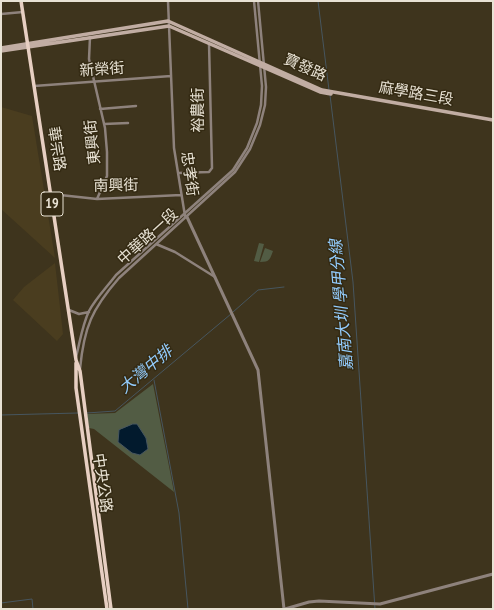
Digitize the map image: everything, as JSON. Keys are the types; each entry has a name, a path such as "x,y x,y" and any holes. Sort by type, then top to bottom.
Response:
{"main road":[{"name":"華宗路","path":"21,1 76,360 80,371"},
{"path":"1,50 89,36 168,21"},
{"name":"寶發路","path":"168,21 322,90 334,93"},
{"path":"89,36 169,26"},
{"name":"寶發路","path":"169,26 209,40"},
{"name":"麻學路三段","path":"334,93 493,120"},
{"name":"中央公路","path":"76,360 76,388 107,609"},
{"name":"中央公路","path":"80,371 111,609"}],"street":[{"name":"忠孝街","path":"168,1 174,148 181,196 186,216 258,370 284,609"},
{"path":"254,1 263,64"},
{"path":"258,1 263,64"},
{"path":"1,14 23,12"},
{"name":"東興街","path":"89,36 89,59 104,124 107,152 107,176 97,199"},
{"name":"裕農街","path":"178,173 209,172 212,168 209,40"},
{"name":"中華路一段","path":"80,371 86,332 95,309 119,278 233,170 247,148 257,124 261,105 263,64"},
{"name":"新榮街","path":"34,86 171,76"},
{"path":"100,109 136,106"},
{"path":"104,124 128,123"},
{"name":"南興街","path":"51,194 97,199 181,196"},
{"name":"中華路一段","path":"76,360 82,332 89,312 116,276 186,216"},
{"path":"156,244 175,252 216,278"},
{"path":"68,308 79,314 95,309"},
{"path":"284,609 309,602 319,601 370,605 380,604 493,574"}],"shaded area":[{"path":"1,107 32,116 55,258 1,209"},
{"path":"55,263 63,334 57,341 13,300 24,287"}],"green space":[{"path":"259,243 264,244 259,262 254,261"},
{"path":"265,248 273,251 269,260 260,262"},
{"path":"153,384 174,492 94,429 89,428 87,414 115,413"}],"water":[{"path":"133,424 137,424 146,438 148,449 140,455 132,453 118,442 119,430"}],"waterway":[{"name":"嘉南大圳 學甲分線","path":"318,1 329,90"},
{"name":"嘉南大圳 學甲分線","path":"330,95 353,282 375,609"},
{"name":"大灣中排","path":"233,312 258,290 284,287"},
{"name":"大灣中排","path":"87,413 115,411 231,314"},
{"path":"154,380 179,513 188,609"},
{"name":"大灣中排","path":"1,415 78,413"},
{"path":"1,603 32,599 33,609"}]}
